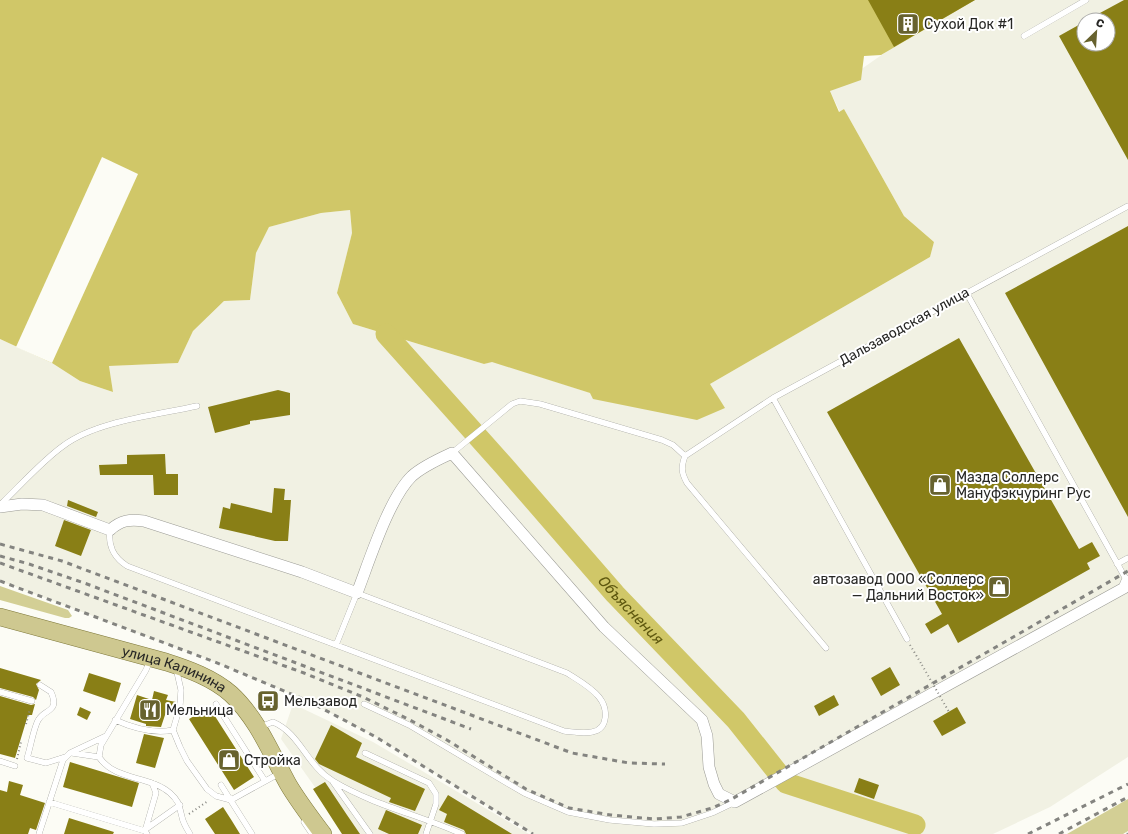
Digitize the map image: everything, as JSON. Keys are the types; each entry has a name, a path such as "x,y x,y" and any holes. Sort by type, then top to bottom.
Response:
{"main road":[{"name":"улица Калинина","path":"0,617 176,665 209,679 231,694 247,712 258,728 278,776 288,784 314,834"}],"street":[{"path":"0,506 43,504 110,530 118,523 130,520 144,521 302,572 356,593 398,493 412,476 440,458 452,453 604,627 702,720 707,736 708,767 714,784 719,794 735,802 1124,588 1127,581"}],"lane":[{"path":"1024,36 1086,0"},
{"name":"Дальзаводская улица","path":"685,456 773,398 966,292 1128,206"},
{"path":"966,292 1127,581"},
{"path":"773,398 907,639"},
{"path":"452,453 488,422 512,404 530,401 673,444 685,456 682,470 687,483 826,648"},
{"path":"0,506 62,446 81,435 105,426 197,406"},
{"path":"110,530 108,540 111,549 119,561 127,566 336,645 564,731 582,733 594,732 604,724 607,713 600,698 586,685 567,673 356,593 336,645"},
{"path":"1118,564 1128,558"},
{"path":"151,658 146,670 100,745 99,757 103,763 115,771 152,782 169,792 180,805 182,819 190,834"},
{"path":"176,665 180,690 180,706 173,730 187,761 207,789 216,796 230,800 278,776"},
{"path":"40,685 51,692 54,704 50,710 39,718 28,758 46,763 68,755 107,735"},
{"path":"0,692 32,701"},
{"path":"216,704 265,782"},
{"path":"364,704 409,724 524,793 568,812 618,821 654,824 682,823 712,813 735,802"},
{"path":"115,720 135,728 161,732 173,730"},
{"path":"258,728 273,722 283,726 294,736 315,768 332,780 401,812 432,821 462,834"},
{"path":"365,753 429,783 436,794 436,804 432,821 426,834"},
{"path":"68,755 99,757"},
{"path":"39,834 49,802 68,755"},
{"path":"0,761 15,766"},
{"path":"332,780 370,834"},
{"path":"145,833 156,793 152,782"},
{"path":"221,785 252,834"},
{"path":"285,792 292,802"},
{"path":"49,802 145,833"},
{"path":"145,833 180,805"},
{"path":"299,814 314,834"}],"path":[{"path":"907,639 948,712"},
{"path":"26,725 30,709"},
{"path":"15,766 22,738"}],"shaded area":[{"path":"0,0 975,0 881,55 864,56 861,80 830,91 839,112 844,109 904,216 934,242 930,257 710,384 725,408 697,420 593,399 590,393 492,362 484,364 353,324 337,293 352,233 350,210 321,213 269,227 256,253 250,300 224,301 193,331 178,363 109,366 113,392 80,381 52,363 0,339"},
{"path":"868,0 1128,0 1128,757 1050,807 993,834 533,834 376,737 308,701 215,662 0,581 0,339 52,363 80,381 113,392 109,366 178,363 193,331 224,301 250,300 256,253 269,227 321,213 350,210 352,233 337,293 353,324 484,364 492,361 590,393 710,384 930,257 934,242 904,216 844,109 840,112 830,91 893,47"},
{"path":"0,586 68,610 72,616 65,618 0,600"},
{"path":"293,704 373,742 529,834 348,834 281,739"},
{"path":"1128,799 1128,831 1123,834 1067,834"}],"pier":[{"path":"102,157 138,174 52,363 16,347"}],"building":[{"name":"Сухой Док #1","path":"868,0 975,0 894,47"},
{"path":"1124,0 1128,0 1128,160 1059,36 1076,26 1076,52 1116,52 1116,12 1102,12"},
{"path":"1128,226 1128,517 1005,293"},
{"path":"959,338 1079,549 1092,542 1100,556 1087,563 1090,569 958,643 948,624 931,634 925,624 942,614 827,412"},
{"path":"278,390 290,393 290,415 250,421 250,424 215,433 208,407"},
{"path":"165,454 166,474 178,474 178,495 154,495 153,475 100,475 99,465 127,464 127,455"},
{"path":"274,488 285,489 284,500 291,500 288,541 275,541 219,528 223,507 230,509 231,503 272,513"},
{"path":"68,500 98,512 96,517 67,506"},
{"path":"64,520 91,530 81,556 55,546"},
{"path":"890,667 900,685 881,696 871,678"},
{"path":"0,668 41,680 36,684 39,690 36,700 33,697 0,688"},
{"path":"89,673 121,683 115,702 83,691"},
{"name":"Мельница","path":"154,691 168,695 166,700 176,702 173,711 167,709 161,727 146,726 146,724 130,719 137,695 152,700"},
{"path":"834,695 839,705 819,716 814,706"},
{"path":"0,696 31,705 35,704 32,715 28,715 15,758 0,754"},
{"path":"80,707 91,712 87,720 77,715"},
{"path":"957,707 966,723 942,736 933,721"},
{"name":"Стройка","path":"206,709 208,712 211,710 254,777 234,790 189,719"},
{"path":"331,725 362,743 356,757 425,789 415,811 389,802 391,798 319,764 315,759"},
{"path":"144,734 164,738 155,768 136,763"},
{"path":"70,762 139,783 132,807 63,787"},
{"path":"859,778 879,785 874,799 854,792"},
{"path":"9,781 23,785 20,795 45,803 36,830 30,828 28,834 0,834 0,790 7,792"},
{"path":"325,782 360,834 342,834 313,789"},
{"path":"448,795 512,834 466,834 464,830 444,822 447,814 439,810"},
{"path":"223,807 240,834 215,834 205,819"},
{"path":"386,810 422,825 418,834 389,834 378,829"},
{"path":"69,818 114,832 113,834 64,834"}],"waterway":[{"name":"Объяснения","path":"386,334 504,466 615,594 736,720 786,783 915,825"}],"railway":[{"path":"0,544 62,561 572,753 629,763 665,764"},
{"path":"0,556 29,564 87,584 471,729"},
{"path":"0,563 304,673 363,697 447,740 526,789 569,808 611,815 654,819 681,817 712,808 730,800 1128,571"},
{"path":"0,581 215,662 308,701 376,737 533,834"},
{"path":"1028,834 1128,784"},
{"path":"1059,834 1128,797"}],"place":[{"name":"Сухой Док #1","path":"908,24"},
{"name":"Мазда Соллерс Мануфэкчуринг Рус","path":"940,485"},
{"name":"автозавод ООО «Соллерс — Дальний Восток»","path":"999,587"},
{"name":"Мельзавод","path":"268,701"},
{"name":"Мельница","path":"150,710"},
{"name":"Стройка","path":"229,760"}]}
